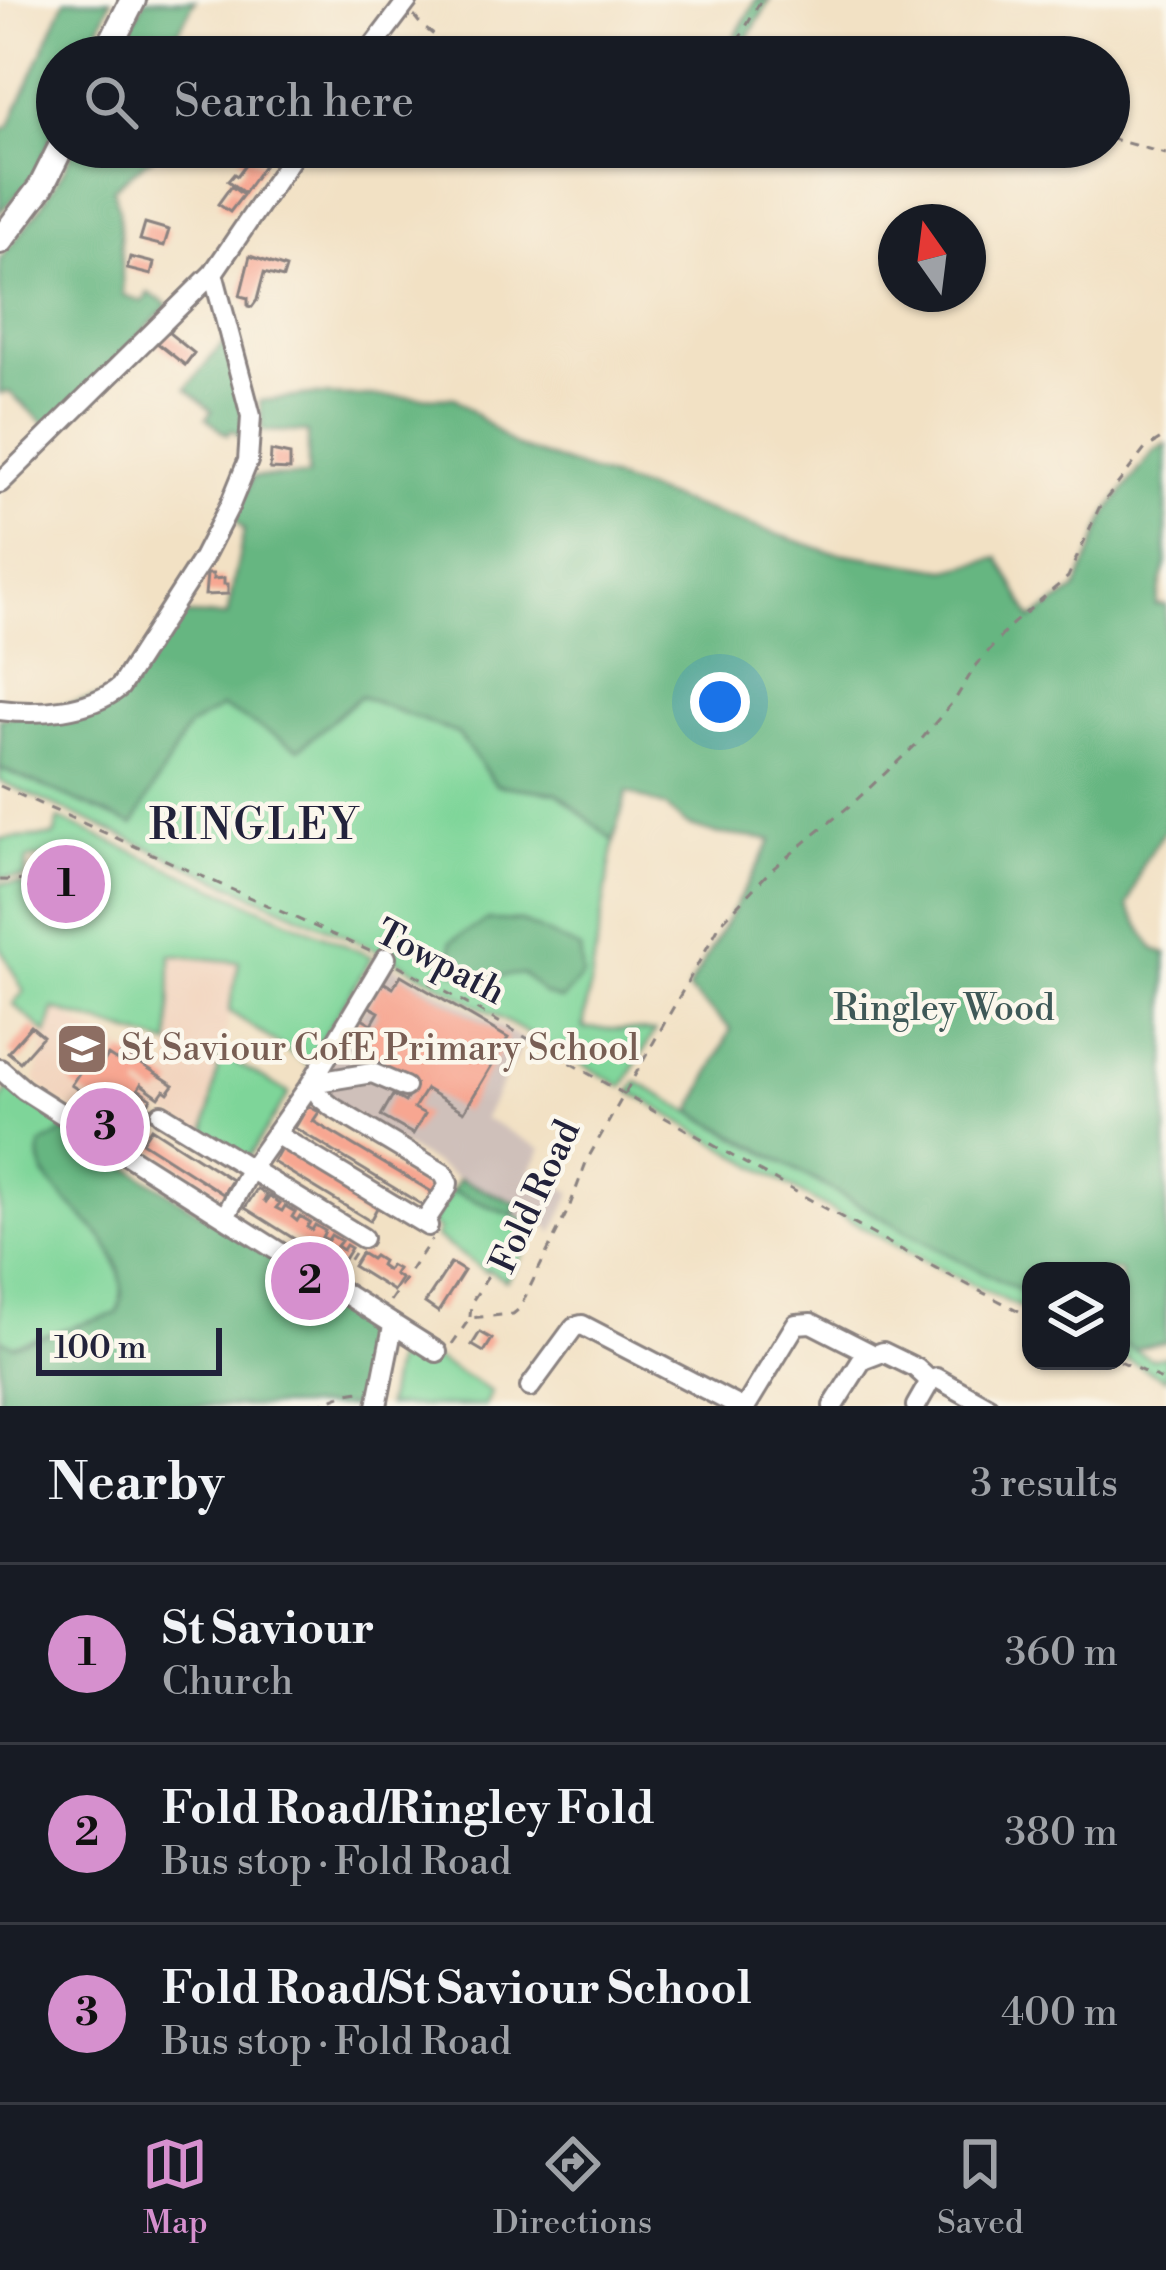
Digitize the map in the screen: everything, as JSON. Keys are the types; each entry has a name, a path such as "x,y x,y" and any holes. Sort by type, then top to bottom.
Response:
{"main road":[{"path":"115,36 133,0"},
{"path":"0,242 51,168"}],"street":[{"path":"381,36 406,2"},
{"path":"0,483 213,273 285,168"},
{"path":"0,710 50,711 106,698 120,688 178,601 230,505 248,461 251,416 213,273"},
{"path":"225,1217 386,958"},
{"path":"0,1069 24,1090 437,1352"},
{"path":"311,1083 372,1073 405,1087"},
{"path":"277,1135 426,1224 447,1188 443,1174 332,1107 311,1083"},
{"path":"161,1114 363,1238"},
{"path":"378,1399 386,1322"},
{"path":"530,1387 574,1327 582,1325 742,1406 796,1324 811,1323 872,1354 889,1353 919,1370 928,1381"},
{"path":"833,1406 857,1366 872,1354"},
{"path":"916,1406 928,1381 937,1378 987,1406"}],"path":[{"path":"741,36 761,0"},
{"path":"406,2 435,36"},
{"path":"1130,144 1166,154"},
{"name":"Fold Road","path":"437,1352 452,1345 470,1318 513,1314 519,1309 587,1160 721,923 770,871 854,803 920,741 1010,626 1068,578 1100,508 1145,449 1166,436"},
{"name":"Towpath","path":"0,786 386,958 802,1197 1022,1313"},
{"path":"0,880 33,880"},
{"path":"386,1322 437,1232 426,1224"},
{"path":"470,1318 470,1304 489,1275"},
{"path":"1130,1366 1166,1382"},
{"path":"316,1406 362,1390 378,1399"}],"shaded area":[{"name":"St Saviour CofE Primary School","path":"171,954 240,962 205,1135 161,1110 136,1148 57,1100 35,1081 53,1008 169,1077"},
{"path":"390,964 525,1040 484,1118 542,1149 530,1172 572,1192 553,1233 548,1226 513,1216 517,1204 459,1179 313,1091"}],"green space":[{"path":"65,0 111,0 95,36 49,36"},
{"path":"145,0 195,0 176,36 125,36"},
{"path":"756,0 770,0 749,36 735,36"},
{"path":"36,66 38,168 0,212 0,129 9,127"},
{"path":"65,168 138,168 113,188 119,209 123,295 143,302 148,293 169,305 48,427 9,392 0,394 0,259"},
{"path":"225,341 242,406 243,440 232,430 227,435 206,418 212,411 186,388"},
{"name":"Ringley Wood","path":"312,395 455,398 515,446 827,551 947,570 999,558 1032,619 1076,590 1108,511 1154,451 1166,444 1166,563 1156,605 1166,605 1166,829 1142,865 1128,907 1154,949 1166,953 1166,1342 1130,1347 1130,1262 1022,1262 1022,1291 692,1111 731,1029 688,990 772,840 687,825 666,807 627,792 614,841 557,793 496,785 458,734 360,696 299,749 222,707 188,727 133,825 0,768 0,718 125,692 179,615 227,616 244,530 234,518 253,477 308,476 308,432 262,431 260,401"},
{"path":"360,696 458,734 496,785 557,793 614,841 583,1028 655,1031 623,1087 389,956 0,781 0,768 133,824 188,727 222,707 299,748"},
{"path":"59,819 372,957 307,1064 229,1011 239,962 171,955 170,1045 54,1009 47,1034 13,1004 24,992 0,947 0,883 24,884 26,895 77,899 77,906 97,907 99,871 50,856 27,859 25,878 0,877 0,839 54,836"},
{"path":"488,920 521,921 580,949 583,976 562,1000 544,994 523,974 481,978 453,971 451,941"},
{"path":"220,1054 289,1093 246,1161 205,1135"},
{"path":"637,1082 1022,1291 1022,1309 916,1257 631,1092"},
{"path":"11,1086 68,1129 41,1145 44,1175 110,1245 125,1292 118,1314 12,1345 0,1339 0,1100"},
{"path":"68,1129 377,1325 382,1336 367,1406 0,1406 0,1339 13,1345 118,1313 122,1284 115,1258 50,1182 41,1164 41,1145"},
{"path":"459,1179 518,1204 513,1216 452,1191"},
{"path":"452,1191 540,1227 506,1281 436,1237 439,1230 431,1224"},
{"path":"406,1345 492,1392 485,1406 386,1406 396,1352"},
{"path":"1130,1347 1151,1359 1166,1356 1166,1379 1130,1361"}],"building":[{"path":"243,168 262,168 244,193 228,181"},
{"path":"231,186 243,195 230,212 218,204"},
{"path":"145,223 169,230 164,246 140,240"},
{"path":"250,256 286,268 283,278 264,273 252,307 248,298 240,296"},
{"path":"130,257 154,263 151,275 127,269"},
{"path":"167,327 194,353 185,365 157,343"},
{"path":"271,451 290,455 290,470 270,469"},
{"path":"207,574 224,578 228,594 205,595"},
{"path":"35,867 99,871 97,907 77,906 77,899 33,896"},
{"path":"401,975 508,1038 464,1112 426,1089 414,1108 425,1114 413,1134 381,1116 393,1095 405,1102 415,1084 345,1043 360,1017 372,1024 379,1012 368,1006 383,982 393,988"},
{"path":"31,1026 43,1036 20,1062 8,1052"},
{"path":"123,1052 174,1085 159,1097 141,1084 138,1089 151,1098 147,1105 155,1110 137,1130 71,1085 83,1067 82,1059 95,1060 91,1066 98,1071 108,1055 117,1061"},
{"path":"308,1106 319,1112 313,1121 437,1195 429,1209 295,1128"},
{"path":"151,1128 232,1180 223,1194 142,1142"},
{"path":"281,1148 378,1206 370,1221 273,1162"},
{"path":"257,1189 267,1195 266,1202 270,1196 280,1203 276,1208 282,1211 285,1206 295,1212 292,1217 297,1221 300,1216 310,1222 307,1227 312,1230 315,1225 325,1231 322,1237 328,1240 331,1235 341,1241 337,1246 343,1250 346,1245 351,1248 339,1267 245,1208"},
{"path":"361,1253 382,1261 380,1265 387,1270 390,1265 397,1269 394,1274 401,1279 393,1291 353,1266"},
{"path":"451,1263 464,1271 438,1312 425,1303"},
{"path":"480,1332 492,1339 484,1352 472,1345"}],"place":[{"name":"St Saviour","path":"66,884"},
{"name":"St Saviour CofE Primary School","path":"82,1049"},
{"name":"Fold Road/St Saviour School","path":"105,1127"},
{"name":"Fold Road/Ringley Fold","path":"310,1281"}],"district":[{"name":"RINGLEY","path":"255,826"}]}
